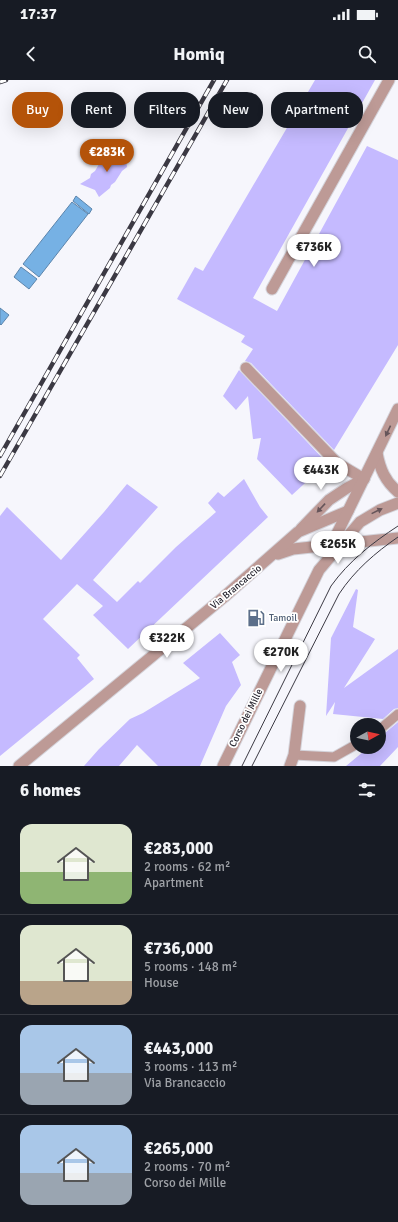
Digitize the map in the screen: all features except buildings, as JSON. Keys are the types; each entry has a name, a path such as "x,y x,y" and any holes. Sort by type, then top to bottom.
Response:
{"street":[{"path":"272,289 388,80"},
{"path":"246,368 337,463 364,479"},
{"path":"336,545 348,511 398,409"},
{"path":"377,452 379,466 384,476 389,484 398,492"},
{"path":"298,532 329,500 346,488 364,479"},
{"path":"336,545 371,514 398,503"},
{"name":"Via Brancaccio","path":"19,766 224,597 298,532 348,511"},
{"path":"272,556 294,549 398,538"},
{"name":"Corso dei Mille","path":"223,766 319,570 336,545"},
{"path":"290,766 294,755 300,706"}],"lane":[{"path":"386,724 398,714"},
{"path":"294,755 334,757 350,748"}],"water":[{"path":"76,196 92,209 89,214 73,201"},
{"path":"72,202 88,214 39,277 23,264"},
{"path":"21,267 37,279 29,289 14,277"},
{"path":"0,308 9,315 1,325 0,324"}],"tram line":[{"path":"242,766 331,586 345,568 379,539 398,526"},
{"path":"252,766 339,594 345,585 366,562 398,537"}],"railway":[{"path":"0,82 6,80"},
{"path":"0,456 214,80"},
{"path":"0,476 227,80"}],"place":[{"name":"Tamoil","path":"256,618"}]}
